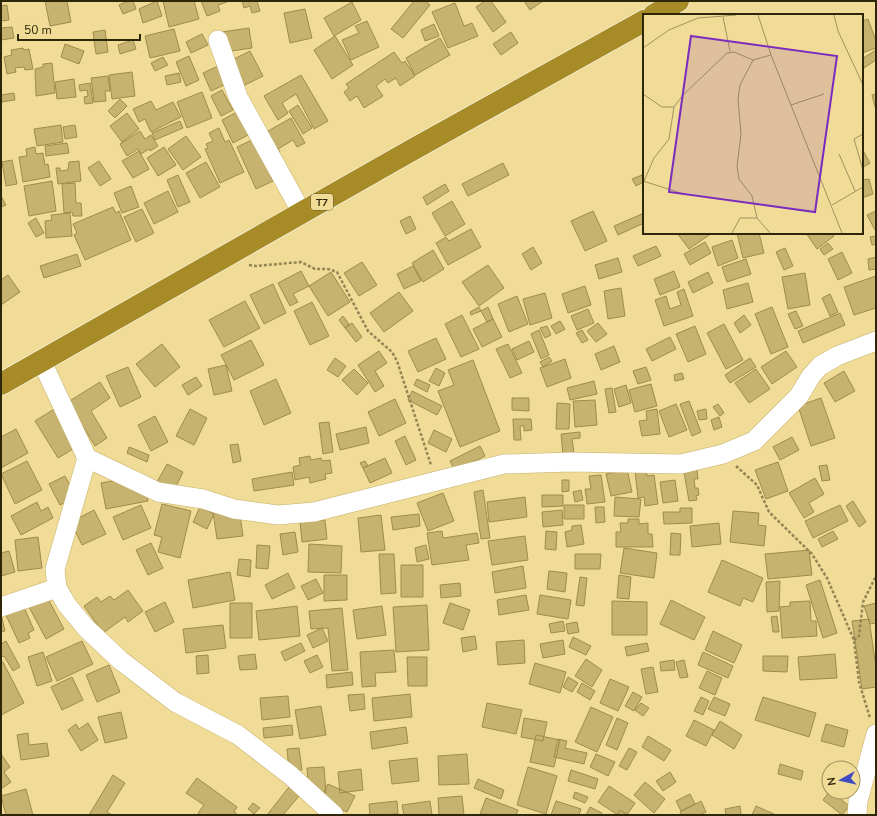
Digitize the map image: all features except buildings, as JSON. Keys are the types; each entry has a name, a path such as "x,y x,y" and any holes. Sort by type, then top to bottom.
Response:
{"highway":[{"path":"656,14 678,1"},
{"name":"T7","path":"1,384 643,22"}],"street":[{"path":"218,40 238,97 302,213"},
{"path":"42,362 87,458 158,492 204,499 234,509 278,515 314,512 504,464 571,462 681,464 723,454 754,441 799,396 810,376 820,366 837,356 876,342"},
{"path":"87,458 55,569 57,588 67,605 86,628 120,660 175,702 238,735 290,775 334,815"},
{"path":"1,607 57,588"},
{"path":"857,815 858,801 876,734"}],"path":[{"path":"221,259 256,266 302,262 315,269 328,269 337,272 368,331 392,352 397,361 437,481"},
{"path":"723,454 757,485 769,512 812,554 827,578 854,640 859,682 876,734"},
{"path":"854,640 859,636 863,602 876,576"}]}
